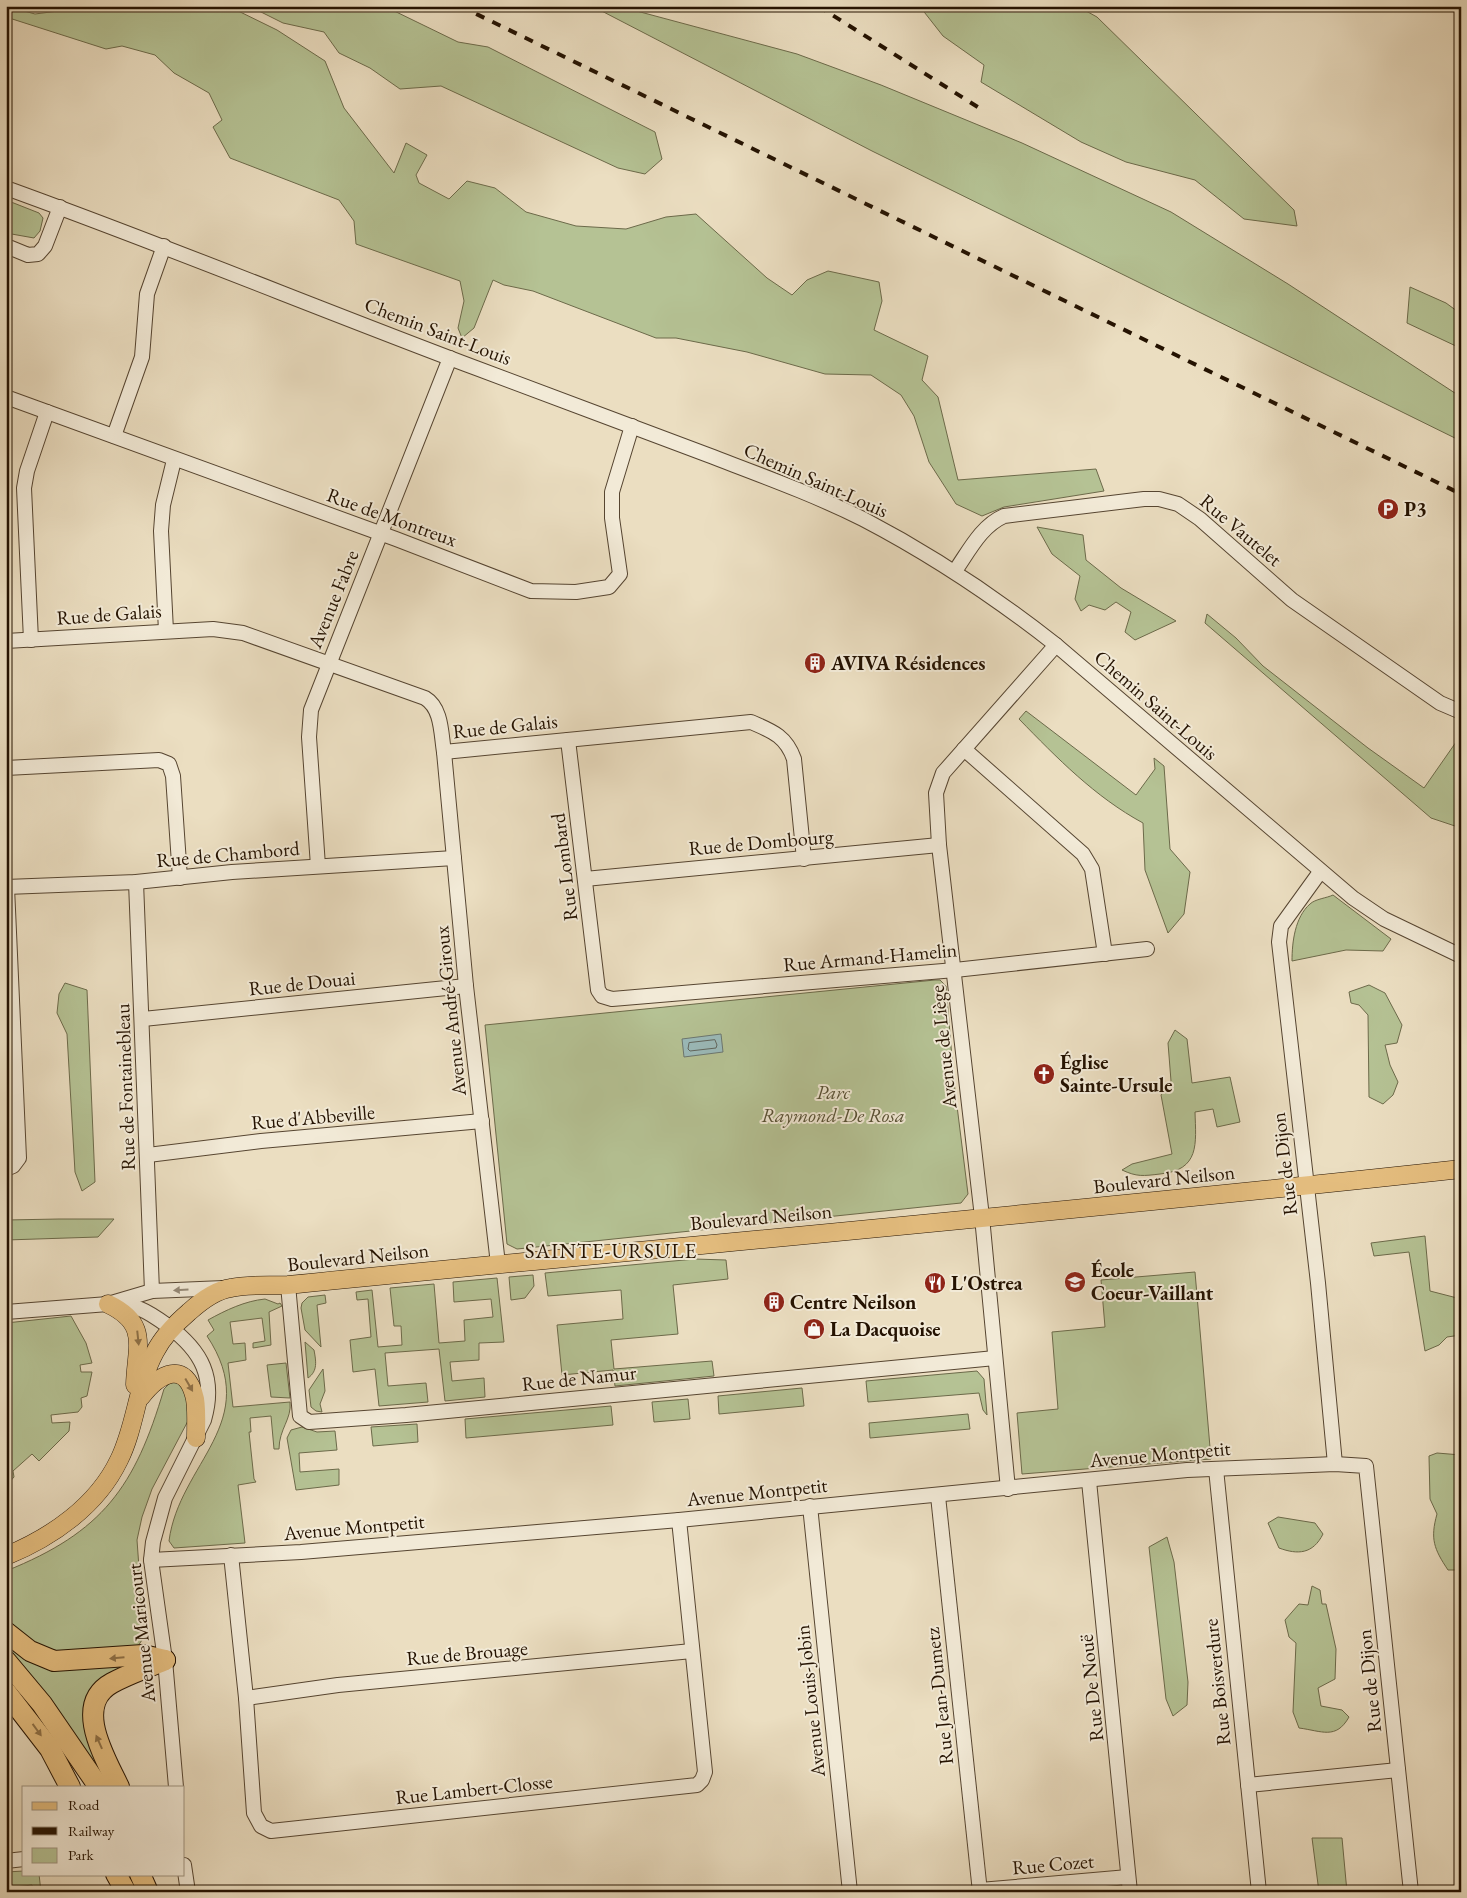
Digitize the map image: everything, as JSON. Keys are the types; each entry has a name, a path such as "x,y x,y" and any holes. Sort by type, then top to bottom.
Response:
{"highway":[{"path":"6,1632 30,1651 54,1661 142,1656 165,1660"},
{"path":"119,1786 93,1730 92,1711 99,1697 110,1684 165,1660"},
{"path":"6,1661 42,1704 98,1786"},
{"path":"6,1692 50,1748 69,1786"},
{"path":"117,1876 126,1892"},
{"path":"141,1876 148,1892"},
{"path":"154,1876 159,1892"}],"main road":[{"name":"Boulevard Neilson","path":"230,1288 288,1285 1306,1186 1461,1169"},
{"path":"134,1416 150,1361 170,1328 198,1304 230,1288"},
{"path":"108,1304 124,1311 136,1328 139,1353 134,1416"},
{"path":"6,1556 50,1534 92,1499 111,1475 120,1459 141,1396 151,1384 165,1374 176,1373 188,1380 192,1388 196,1401 196,1438"}],"street":[{"name":"Chemin Saint-Louis","path":"6,188 164,246 450,358 632,426 817,498 862,519 955,571 1006,606 1056,645 1320,872 1384,919 1461,956"},
{"path":"6,246 28,255 38,254 45,246 60,207"},
{"path":"114,436 142,358 147,294 164,246"},
{"name":"Avenue Fabre","path":"318,866 309,723 311,710 450,358"},
{"name":"Rue de Montreux","path":"6,397 531,591 576,592 609,587 620,574 612,518 612,492 632,426"},
{"path":"31,640 24,488 27,471 47,412"},
{"path":"166,631 161,531 163,505 174,460"},
{"name":"Rue Vautelet","path":"955,571 984,530 994,520 1004,516 1144,499 1159,499 1178,504 1200,519 1292,600 1440,703 1461,712"},
{"name":"Rue de Galais","path":"6,641 213,628 243,633 425,698 433,703 437,714 444,752 751,722 764,728 789,745 794,759 804,859"},
{"name":"Avenue de Liège","path":"1008,1488 982,1217 936,806 938,783 943,773 1056,645"},
{"name":"Rue Lombard","path":"568,740 598,990"},
{"path":"964,750 1083,854 1092,869 1104,954"},
{"name":"Avenue André-Giroux","path":"444,752 466,986 498,1264"},
{"path":"6,768 159,760 169,764 173,776 180,878"},
{"name":"Rue de Dombourg","path":"585,879 940,845"},
{"name":"Rue de Chambord","path":"7,887 136,882 318,866 454,858"},
{"name":"Rue de Dijon","path":"1320,872 1281,926 1279,942 1318,1283 1335,1464"},
{"name":"Rue de Fontainebleau","path":"136,882 143,1019 152,1291"},
{"path":"6,1169 13,1166 19,1158 7,887"},
{"name":"Rue Armand-Hamelin","path":"598,990 602,996 612,999 955,970 1147,949"},
{"name":"Rue de Douai","path":"143,1019 466,986"},
{"name":"Rue d'Abbeville","path":"148,1155 261,1141 482,1121"},
{"name":"Rue de Namur","path":"288,1285 300,1416 309,1422 406,1415 995,1358"},
{"name":"Boulevard Neilson","path":"6,1312 108,1304 152,1291 230,1288"},
{"name":"Avenue Maricourt","path":"108,1304 137,1307 170,1328 190,1344 205,1370 208,1381 208,1406 196,1438 159,1513 152,1560 165,1660 176,1786"},
{"name":"Avenue Montpetit","path":"152,1560 301,1552 679,1520 1187,1470 1335,1464 1366,1466"},
{"name":"Rue de Dijon","path":"1366,1466 1411,1892"},
{"name":"Rue Boisverdure","path":"1216,1469 1260,1892"},
{"name":"Rue De Nouë","path":"1089,1481 1130,1892"},
{"name":"Rue Jean-Dumetz","path":"938,1496 980,1891"},
{"name":"Avenue Louis-Jobin","path":"810,1506 850,1892"},
{"name":"Rue Lambert-Closse","path":"232,1555 246,1698 254,1813 261,1826 271,1831 689,1787 702,1780 705,1772 679,1520"},
{"name":"Rue de Brouage","path":"246,1698 338,1685 692,1651"},
{"path":"1248,1785 1398,1770"},
{"path":"6,1861 22,1859"},
{"path":"185,1872 188,1892"},
{"name":"Rue Cozet","path":"980,1891 1128,1877"}],"green space":[{"path":"6,6 35,14 58,11 71,6 228,6 277,30 325,61 344,108 394,173 406,143 427,155 416,175 419,183 449,199 467,181 495,188 526,212 576,226 626,229 666,217 696,214 767,278 792,295 807,280 828,271 879,282 882,301 874,330 928,356 922,380 938,397 958,480 1096,469 1104,491 1004,507 982,516 956,504 929,462 914,416 901,395 871,375 825,374 747,352 676,338 656,338 533,291 504,285 493,280 474,328 462,338 458,328 464,301 460,281 356,244 354,221 339,200 230,158 213,127 222,120 209,93 174,73 155,55 122,46 106,49 6,17"},
{"path":"249,6 384,6 458,42 488,47 655,132 662,159 645,174 618,168 441,86 400,89 370,68 339,53 324,32 283,23"},
{"path":"592,6 618,6 797,54 881,85 1022,143 1171,212 1288,284 1461,397 1461,441 872,151"},
{"path":"925,6 1077,6 1097,17 1294,210 1297,226 1244,219 1195,180 1126,162 1081,142 981,82 984,65 943,36 921,8"},
{"path":"6,200 39,213 43,218 40,231 34,238 6,233"},
{"path":"1410,287 1446,303 1461,314 1461,350 1407,323"},
{"path":"1037,527 1083,535 1086,560 1121,588 1176,621 1135,640 1125,632 1131,612 1116,602 1105,610 1089,605 1081,611 1075,599 1080,576 1052,554"},
{"path":"1207,614 1236,638 1263,666 1368,748 1424,788 1461,735 1461,828 1431,818 1205,623"},
{"path":"1026,711 1136,795 1155,769 1154,758 1164,766 1170,849 1190,872 1184,914 1168,933 1145,870 1143,823 1125,813 1093,789 1062,762 1019,719"},
{"path":"1333,895 1391,939 1383,951 1346,950 1292,961 1295,930 1305,909 1312,902"},
{"name":"Parc Raymond-De Rosa","path":"940,980 946,986 954,1082 968,1194 961,1203 517,1249 507,1244 485,1025"},
{"path":"65,983 87,990 95,1182 82,1191 75,1172 67,1034 57,1013 59,994"},
{"path":"1369,985 1385,993 1402,1025 1397,1043 1385,1045 1390,1065 1398,1082 1393,1095 1383,1104 1369,1097 1368,1015 1359,1005 1351,1003 1349,992"},
{"path":"1175,1030 1187,1039 1192,1083 1230,1077 1240,1122 1217,1127 1213,1109 1195,1112 1195,1145 1189,1161 1173,1172 1149,1175 1132,1174 1122,1170 1132,1164 1172,1154 1161,1095 1171,1081 1168,1043"},
{"path":"114,1219 98,1237 6,1240 6,1220"},
{"path":"1425,1236 1430,1291 1461,1299 1461,1335 1447,1337 1439,1345 1425,1351 1409,1252 1374,1256 1371,1243"},
{"path":"695,1259 726,1260 728,1279 673,1285 678,1334 611,1340 614,1369 712,1361 714,1376 615,1386 613,1370 562,1375 557,1325 623,1319 621,1290 548,1296 545,1273"},
{"path":"1195,1272 1211,1459 1022,1474 1017,1413 1058,1409 1052,1332 1105,1327 1101,1280"},
{"path":"533,1275 534,1286 525,1298 511,1300 509,1277"},
{"path":"497,1278 504,1342 479,1343 479,1360 450,1362 452,1381 484,1378 485,1397 445,1401 439,1349 385,1353 388,1386 426,1383 428,1402 379,1406 375,1369 353,1372 350,1340 371,1337 368,1299 357,1300 356,1292 372,1290 378,1347 402,1345 401,1326 394,1326 390,1288 434,1284 439,1343 465,1341 464,1320 493,1317 491,1299 454,1302 453,1282"},
{"path":"325,1295 326,1303 317,1305 321,1347 305,1330 301,1308 302,1303 308,1297"},
{"path":"265,1299 280,1303 282,1306 269,1312 271,1345 253,1348 253,1343 265,1341 262,1318 230,1322 233,1344 245,1343 246,1360 228,1363 233,1407 290,1402 290,1408 279,1449 274,1449 271,1416 250,1418 251,1432 249,1432 254,1479 256,1482 238,1485 245,1543 174,1548 169,1541 176,1513 223,1418 227,1393 222,1366 207,1336 214,1330 208,1320 236,1306"},
{"path":"71,1316 86,1343 92,1363 80,1365 81,1372 92,1372 87,1396 81,1398 82,1407 78,1412 51,1415 52,1423 70,1422 69,1431 39,1461 32,1454 13,1471 14,1477 6,1486 6,1323"},
{"path":"305,1342 314,1350 316,1365 308,1378"},
{"path":"286,1363 290,1398 271,1397 267,1365"},
{"path":"323,1369 325,1391 320,1404 322,1412 316,1411 311,1407 309,1390"},
{"path":"977,1371 984,1379 987,1415 983,1410 979,1393 868,1402 866,1381"},
{"path":"172,1381 186,1386 189,1419 152,1489 142,1517 137,1540 144,1637 138,1646 57,1657 6,1626 6,1571 68,1540 91,1522 110,1502 127,1479 141,1453 164,1389"},
{"path":"802,1388 804,1406 719,1414 718,1396"},
{"path":"688,1399 690,1419 654,1422 652,1402"},
{"path":"611,1406 613,1425 466,1438 465,1419"},
{"path":"968,1414 970,1429 870,1438 869,1423"},
{"path":"417,1424 418,1442 373,1446 371,1427"},
{"path":"302,1427 317,1432 335,1431 337,1450 299,1453 300,1472 339,1469 339,1485 296,1490 287,1438 291,1430"},
{"path":"1437,1453 1461,1455 1461,1570 1448,1570 1439,1556 1435,1544 1434,1530 1437,1514 1430,1499 1429,1456"},
{"path":"1278,1517 1315,1523 1323,1534 1315,1546 1304,1551 1292,1552 1279,1548 1268,1523"},
{"path":"1167,1537 1174,1562 1188,1682 1187,1705 1173,1716 1166,1699 1149,1547"},
{"path":"1312,1586 1320,1590 1322,1604 1326,1604 1336,1649 1335,1679 1318,1688 1321,1706 1342,1710 1349,1717 1339,1729 1328,1732 1299,1728 1293,1712 1296,1643 1289,1637 1285,1620 1299,1604 1308,1605"},
{"path":"6,1639 21,1651 139,1662 84,1714 85,1728 107,1786 106,1786 6,1647"},
{"path":"1312,1838 1342,1838 1347,1892 1319,1892"},
{"path":"22,1871 22,1876 39,1876 41,1892 33,1892 32,1885 6,1888 6,1872"}],"water":[{"path":"721,1034 723,1052 684,1057 682,1039"}],"railway":[{"path":"460,6 1461,494"},
{"path":"818,6 984,111"}],"place":[{"name":"P3","path":"1388,509"},
{"name":"AVIVA Résidences","path":"815,663"},
{"name":"Église Sainte-Ursule","path":"1044,1074"},
{"name":"École Coeur-Vaillant","path":"1075,1282"},
{"name":"L'Ostrea","path":"935,1283"},
{"name":"Centre Neilson","path":"774,1302"},
{"name":"La Dacquoise","path":"814,1329"}],"district":[{"name":"SAINTE-URSULE","path":"611,1250"}]}
